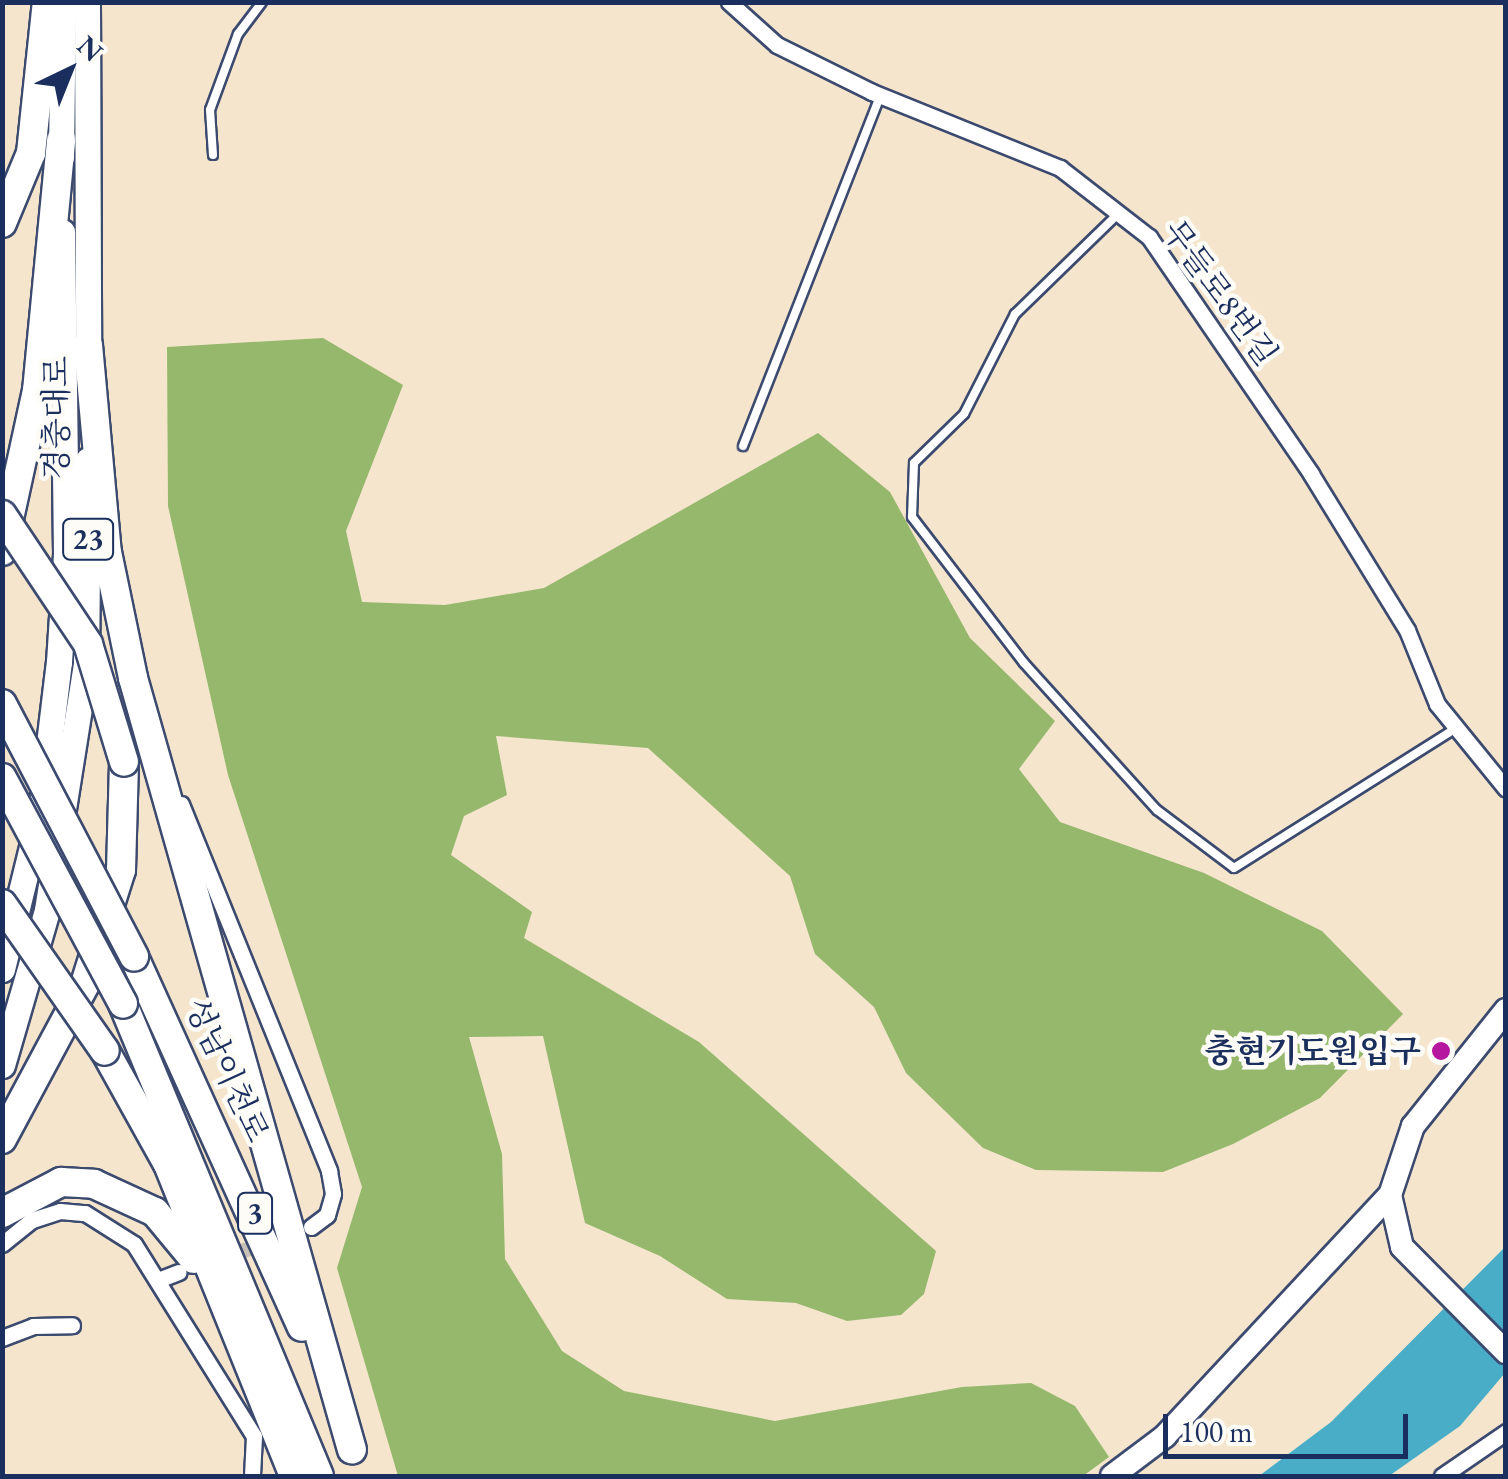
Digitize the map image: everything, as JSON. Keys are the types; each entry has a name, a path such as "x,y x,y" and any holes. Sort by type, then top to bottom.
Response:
{"highway":[{"path":"2,223 31,154 47,2"},
{"path":"2,550 37,391 61,140"},
{"path":"88,345 107,552 132,678 357,1463"},
{"path":"2,515 88,644 124,762 121,870 86,984 2,1138"},
{"name":"성남이천로","path":"2,704 134,957 252,1207 357,1463"},
{"name":"성남이천로","path":"2,778 123,1004 318,1476"},
{"path":"2,904 142,1108 234,1320 294,1476"},
{"path":"2,1213 61,1182 126,1194 181,1238 234,1320"}],"main road":[{"name":"경충대로","path":"2,969 40,810 59,662 66,463 63,2"},
{"name":"경충대로","path":"2,1065 48,910 86,663 87,2"}],"street":[{"name":"무들로8번길","path":"729,2 777,45 880,96 1024,149 1122,210 1183,281 1312,474 1407,630 1437,704 1506,789"},
{"path":"132,678 330,1171 333,1194 327,1215 311,1227"},
{"path":"1112,1476 1165,1436 1390,1195 1413,1126 1506,1010"},
{"path":"1390,1195 1402,1248 1506,1352"},
{"path":"2,1244 32,1220 60,1210 86,1214 134,1244 254,1436 252,1476"},
{"path":"158,1280 179,1272"},
{"path":"2,1338 33,1326 72,1325"},
{"path":"1442,1476 1506,1432"}],"lane":[{"path":"214,155 210,110 238,34 262,2"},
{"path":"744,446 880,96"},
{"path":"1122,210 1014,314 964,414 914,463 912,516 1024,663 1156,810 1234,868 1456,728"}],"green space":[{"path":"323,338 403,385 346,531 362,602 445,605 544,588 818,433 890,492 970,638 1055,721 1019,769 1060,822 1204,873 1322,931 1403,1014 1320,1098 1233,1144 1163,1172 1036,1170 983,1148 906,1073 874,1007 815,954 790,876 648,748 496,736 507,795 464,816 451,855 532,912 524,938 699,1042 936,1251 924,1294 901,1315 847,1321 796,1303 727,1299 660,1256 585,1223 543,1036 469,1037 502,1154 505,1259 562,1351 624,1391 775,1421 962,1387 1031,1383 1075,1406 1109,1457 1083,1476 398,1476 337,1268 362,1187 228,775 168,506 167,347"}],"water":[{"path":"1505,1247 1505,1373 1460,1426 1389,1476 1259,1476 1331,1422"}],"tunnel":[{"path":"221,1258 270,1241"}],"place":[{"name":"충현기도원입구","path":"1441,1051"}]}
